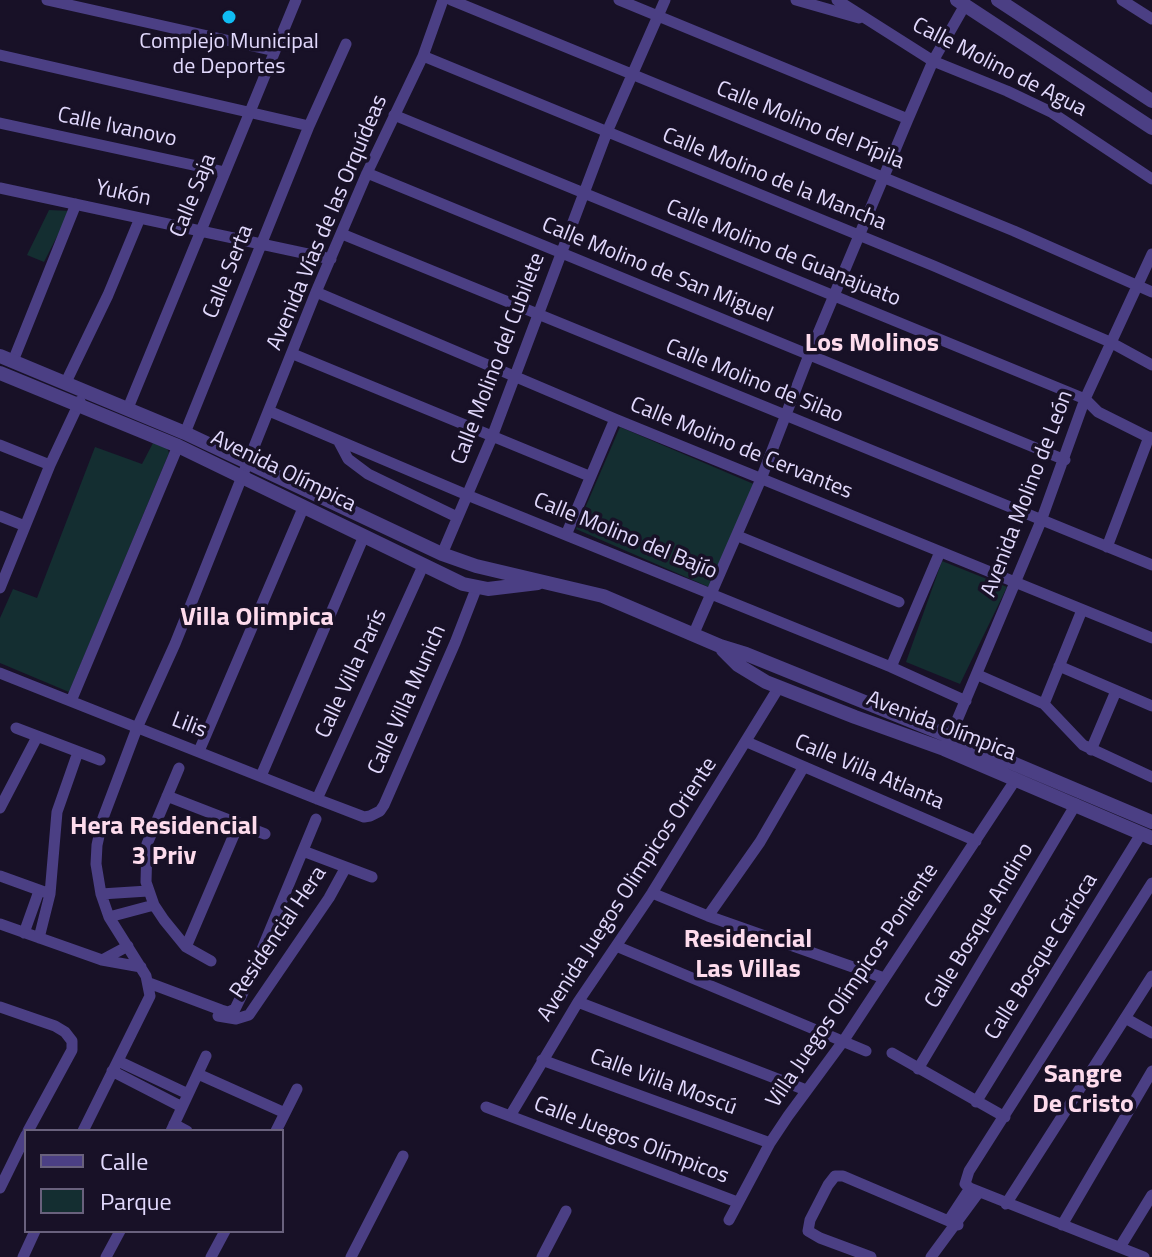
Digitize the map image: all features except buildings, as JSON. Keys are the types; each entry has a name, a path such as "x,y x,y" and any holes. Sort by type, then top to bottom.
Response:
{"street":[{"path":"47,0 275,51"},
{"name":"Calle Saja","path":"128,408 296,0"},
{"name":"Avenida Vías de las Orquídeas","path":"149,987 141,967 109,917 101,894 96,864 103,818 316,292 367,173 423,56 443,0"},
{"name":"Calle Molino del Pípila","path":"451,0 883,177 1152,292"},
{"path":"619,0 908,119"},
{"name":"Calle Molino del Cubilete","path":"442,554 516,376 582,194 665,0"},
{"name":"Calle Molino de Agua","path":"796,0 868,20"},
{"name":"Calle Molino de Agua","path":"837,0 933,61 1051,112 1152,179"},
{"path":"1122,0 1152,19"},
{"path":"694,633 738,536 883,177 961,2 1152,128"},
{"path":"1007,2 1152,101"},
{"name":"Calle Serta","path":"71,701 182,440 309,126 346,44"},
{"path":"0,55 309,126"},
{"name":"Calle Molino de la Mancha","path":"423,56 934,266 1110,342 1152,365"},
{"name":"Calle Molino de Guanajuato","path":"394,115 1085,399 1098,412 1151,438"},
{"name":"Calle Ivanovo","path":"0,123 225,172"},
{"name":"Calle Molino de San Miguel","path":"367,173 1065,460"},
{"name":"Yukón","path":"0,188 331,259"},
{"path":"6,359 76,204"},
{"path":"66,382 108,295 140,218"},
{"name":"Calle Molino de Silao","path":"342,234 1152,565"},
{"name":"Avenida Molino de León","path":"948,743 1041,521 1085,399 1152,254"},
{"name":"Calle Molino de Cervantes","path":"316,292 615,419 1152,638"},
{"path":"293,354 589,476"},
{"name":"Avenida Olímpica","path":"6,359 66,382 82,397 182,440 247,461 442,554 488,569 550,581 603,596 746,654 948,743 1152,822"},
{"name":"Avenida Olímpica","path":"0,373 128,408 241,476 476,589 504,589 550,581"},
{"path":"0,585 82,397"},
{"name":"Calle Molino del Bajío","path":"269,411 338,442 891,667 966,701"},
{"path":"566,535 615,419"},
{"path":"1107,547 1151,438"},
{"path":"338,442 348,459 368,474 457,517"},
{"path":"0,445 50,465"},
{"path":"199,751 304,506"},
{"path":"0,516 25,526"},
{"path":"261,776 364,536"},
{"path":"738,536 899,602"},
{"path":"891,667 940,552"},
{"name":"Calle Villa París","path":"317,799 423,566"},
{"name":"Calle Villa Munich","path":"364,817 376,814 384,805 476,589"},
{"path":"1044,704 1082,610"},
{"name":"Avenida Olímpica","path":"720,646 738,665 779,687 948,743 1016,779 1147,836"},
{"path":"1059,666 1152,706"},
{"name":"Lilis","path":"0,673 364,817"},
{"path":"978,675 1044,704 1075,739 1091,750 1152,777"},
{"name":"Avenida Juegos Olimpicos Oriente","path":"510,1116 578,1002 652,893 779,687"},
{"path":"1091,750 1116,691"},
{"path":"16,728 100,760"},
{"path":"0,808 37,737"},
{"name":"Calle Villa Atlanta","path":"747,742 976,841"},
{"path":"39,938 57,812 78,752"},
{"path":"179,768 147,844 148,891 154,905 186,947 211,961"},
{"path":"708,916 760,842 803,768"},
{"name":"Villa Juegos Olímpicos Poniente","path":"729,1220 770,1143 844,1040 1016,779"},
{"path":"167,796 265,834"},
{"name":"Calle Bosque Andino","path":"918,1069 1076,804"},
{"name":"Residencial Hera","path":"220,1014 235,1009 316,819"},
{"path":"186,947 239,823"},
{"name":"Calle Bosque Carioca","path":"976,1102 1147,836"},
{"name":"Residencial Hera","path":"303,851 372,877"},
{"name":"Residencial Hera","path":"149,987 232,1019 247,1016 329,898 346,867"},
{"path":"0,876 44,893"},
{"path":"1144,1257 1006,1204 965,1184 969,1171 1152,883"},
{"path":"101,894 148,891"},
{"path":"24,933 44,893"},
{"path":"652,893 884,978"},
{"path":"109,917 154,905"},
{"path":"0,924 102,960 141,967"},
{"path":"102,960 128,946"},
{"path":"616,946 866,1051"},
{"path":"1006,1204 1152,976"},
{"path":"250,978 267,988"},
{"path":"84,1129 147,1006 149,987"},
{"path":"578,1002 806,1090"},
{"path":"0,1007 55,1026 72,1041 72,1050 29,1129"},
{"path":"1125,1018 1152,1033"},
{"path":"892,1053 1005,1117"},
{"path":"172,1128 206,1056"},
{"name":"Calle Villa Moscú","path":"542,1060 770,1143"},
{"path":"115,1066 188,1094"},
{"path":"115,1066 182,1107"},
{"path":"1062,1225 1152,1071"},
{"path":"198,1074 285,1113"},
{"path":"277,1129 297,1089"},
{"name":"Calle Juegos Olímpicos","path":"486,1107 737,1202"},
{"path":"0,1188 24,1139"},
{"path":"351,1257 403,1156"},
{"path":"871,1257 808,1231 810,1220 835,1176 843,1176 953,1222"},
{"path":"931,1257 974,1190"},
{"path":"1120,1247 1152,1195"},
{"path":"542,1257 566,1211"},
{"path":"23,1257 34,1233"},
{"path":"111,1256 119,1233"},
{"path":"211,1257 224,1233"}],"green space":[{"path":"49,210 70,211 44,262 27,255"},
{"path":"620,427 756,485 711,588 576,529"},
{"path":"153,443 167,448 169,453 69,692 0,663 0,618 13,589 37,598 95,447 142,464"},
{"path":"942,561 1007,587 960,684 906,662"}],"place":[{"name":"Complejo Municipal de Deportes","path":"229,17"}],"district":[{"name":"Los Molinos","path":"872,345"},
{"name":"Villa Olimpica","path":"257,619"},
{"name":"Hera Residencial 3 Priv","path":"164,843"},
{"name":"Residencial Las Villas","path":"748,956"},
{"name":"Sangre De Cristo","path":"1083,1091"}]}
